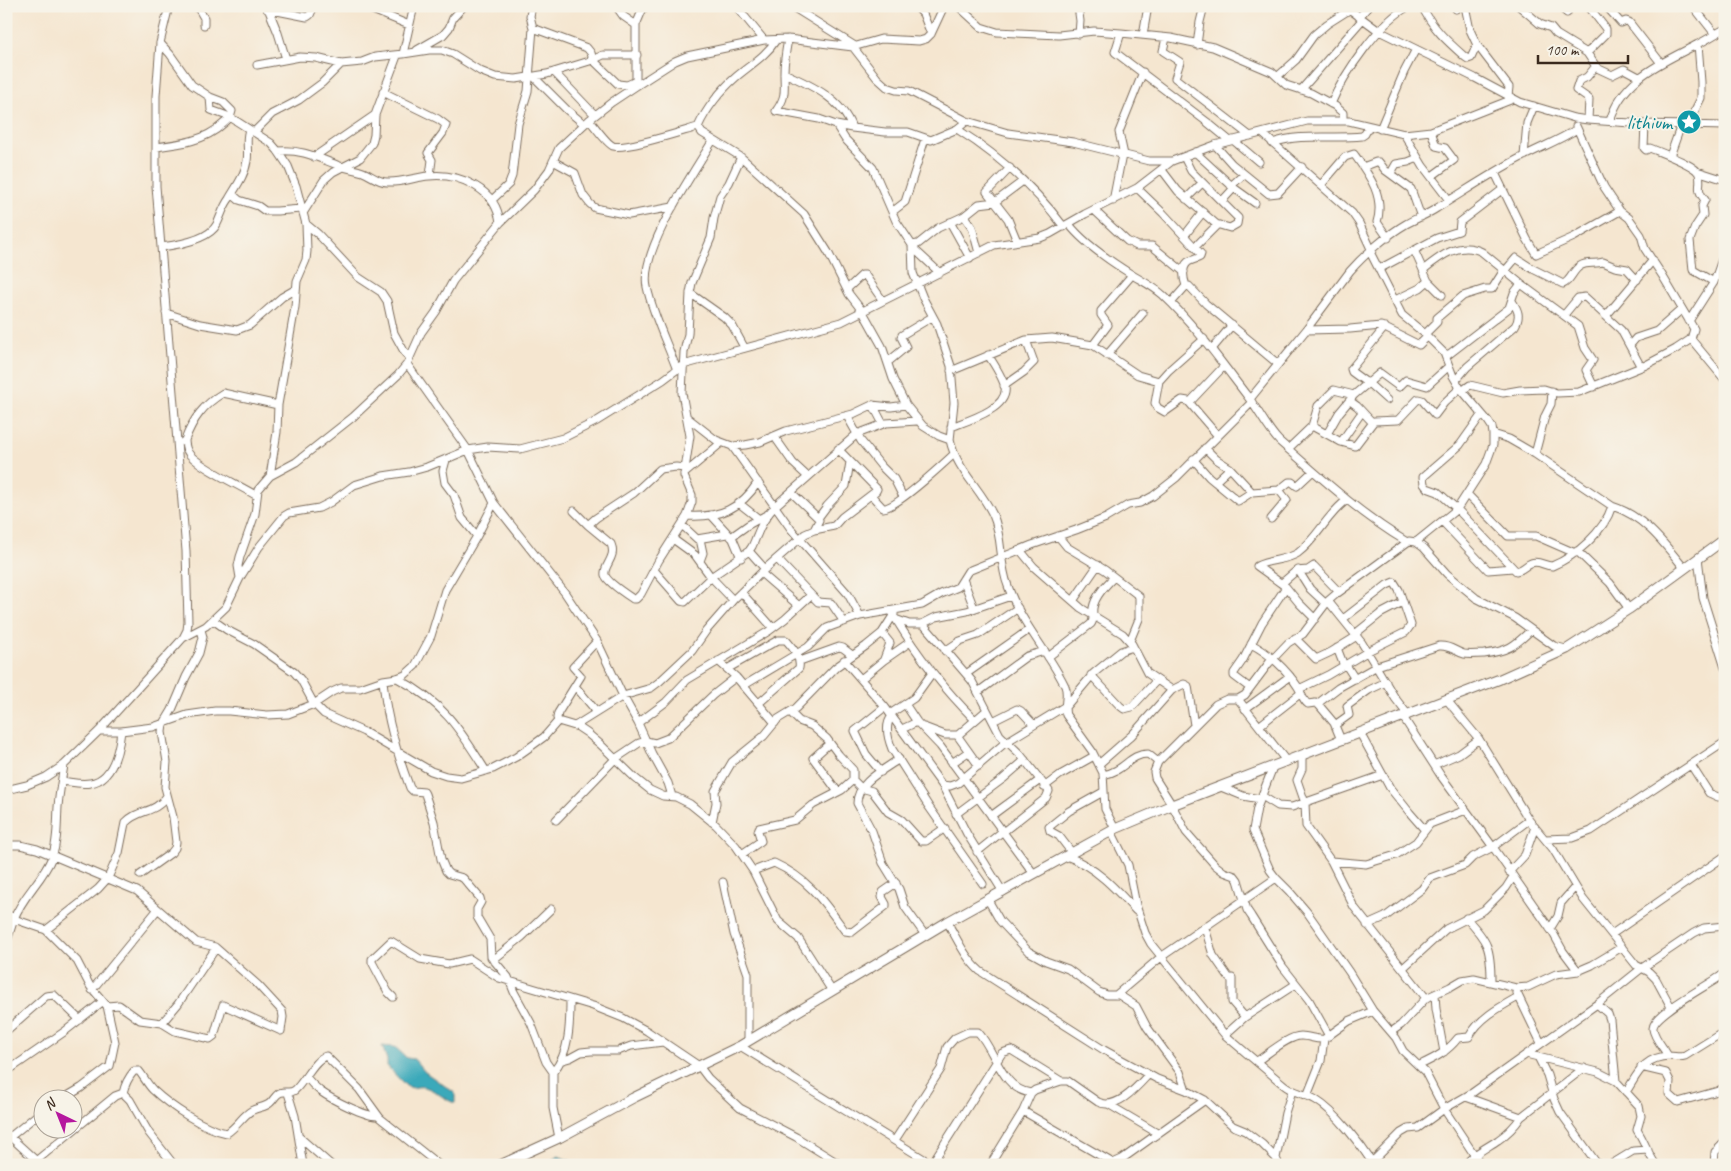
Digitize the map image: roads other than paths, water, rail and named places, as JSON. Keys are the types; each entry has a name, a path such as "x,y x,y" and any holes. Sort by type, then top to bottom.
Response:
{"street":[{"path":"6,790 27,785 46,777 64,765 99,731 183,638 187,630 186,551 156,186 156,96 160,43 169,6"},
{"path":"197,6 204,18 204,25"},
{"path":"267,7 307,17 314,6"},
{"path":"363,6 409,25"},
{"path":"302,211 324,180 342,167 360,158 372,143 375,115 400,55 414,6"},
{"path":"413,52 442,35 449,28 453,18 464,6"},
{"path":"492,200 509,184 512,176 518,124 532,77 533,28 530,16 532,6"},
{"path":"616,6 623,16 636,25"},
{"path":"636,83 636,25 644,6"},
{"path":"736,6 764,40"},
{"path":"791,6 854,47 877,78 887,87 909,91 966,121 1008,133 1073,142 1148,160 1172,161 1215,145 1307,121 1344,121 1404,134 1431,132 1511,97"},
{"path":"916,6 923,14 931,34"},
{"path":"240,578 238,566 255,514 258,490 270,476 296,462 353,417 387,387 408,360 421,333 436,312 453,281 500,223 534,190 549,170 559,148 590,119 636,83 687,56 764,40 788,39 854,47 881,40 919,41 926,39 931,34 944,6"},
{"path":"958,6 981,27 997,32 1059,35 1094,31 1166,38 1214,47 1266,69 1278,76 1286,85 1331,104 1343,113 1344,121"},
{"path":"1078,6 1079,34"},
{"path":"1143,35 1148,6"},
{"path":"1198,45 1200,22 1204,6"},
{"path":"1301,90 1369,6"},
{"path":"1331,104 1348,73 1379,31 1388,20 1410,6"},
{"path":"1422,6 1431,24 1465,57 1471,58 1477,45"},
{"path":"1465,6 1470,30 1477,45 1509,87 1511,97"},
{"path":"1519,6 1540,24 1551,28 1556,34 1587,53 1596,66 1612,75 1624,69 1639,77"},
{"path":"1559,6 1568,13"},
{"path":"1606,6 1621,23 1629,22 1661,63"},
{"path":"1610,121 1612,111 1639,77 1680,52 1721,32 1693,6"},
{"path":"267,7 286,59"},
{"path":"1587,53 1606,34 1606,29 1589,7"},
{"path":"1278,76 1296,60 1314,35 1347,8 1379,31 1511,97 1534,106 1574,118 1588,120 1690,126 1725,126"},
{"path":"533,28 587,48 593,60 618,84 636,83"},
{"path":"1121,33 1115,52 1144,72 1259,162"},
{"path":"1166,38 1162,51 1180,62 1175,78 1250,136"},
{"path":"788,39 784,74 785,93 776,111 819,119 836,126 885,132 908,132 926,139 935,139 957,129 966,121"},
{"path":"554,72 608,142 615,146 636,144 698,127 723,89 765,54 776,40"},
{"path":"156,147 180,144 201,138 218,129 230,117 232,111 223,102 210,97 192,85 160,43"},
{"path":"1690,126 1692,116 1701,98 1698,44"},
{"path":"1380,129 1404,72 1416,49"},
{"path":"257,65 300,57 316,58 341,64 362,62 375,57 442,50 453,54 470,66 495,77 506,79 532,77 554,72 604,55 637,55"},
{"path":"161,248 194,240 213,230 244,172 247,160 247,135 272,114 299,100 322,83 341,64"},
{"path":"1588,120 1589,99 1576,90 1579,81 1587,78 1596,66"},
{"path":"1113,201 1123,155 1118,132 1144,72"},
{"path":"784,74 816,89 835,102 844,112 852,128"},
{"path":"532,77 567,110 590,119"},
{"path":"383,92 438,119 446,125 443,133 428,153 432,160 430,176"},
{"path":"210,97 211,110 230,117 271,143 278,151 288,166 293,179 306,224 306,260 297,281 295,307 278,406 277,432 270,476"},
{"path":"1524,156 1526,123 1534,106"},
{"path":"314,157 375,115"},
{"path":"1312,426 1341,442 1355,446 1372,422 1398,420 1418,399 1422,400 1435,415 1444,403 1461,389 1470,385 1503,393 1544,389 1571,394 1587,390 1664,356 1691,339 1694,329 1645,249 1641,235 1629,218 1620,211 1604,187 1577,129 1574,118"},
{"path":"1645,124 1644,148 1646,150 1650,148 1670,156 1697,171 1725,180"},
{"path":"1670,156 1681,125"},
{"path":"836,126 844,139 873,168 896,221 912,247 940,273"},
{"path":"1272,143 1308,136 1362,136 1369,126"},
{"path":"698,127 702,133 741,157 804,214 828,252 846,289 863,312 882,346 893,379 906,405 917,421 929,431 950,440"},
{"path":"957,129 986,147 1082,238 1132,275 1157,290 1171,303 1212,349 1251,401 1269,430 1346,500 1383,528 1407,542 1416,542 1429,552 1447,574 1482,602 1515,618 1554,646 1566,649"},
{"path":"743,686 798,657 826,629 860,616 895,615 922,605 941,594 957,588 968,571 1106,518 1128,505 1140,503 1153,496 1176,478 1251,401 1350,271 1371,252 1405,224 1438,208 1524,156 1560,140 1577,129"},
{"path":"1431,132 1436,146 1445,148 1454,160 1432,176"},
{"path":"1262,133 1352,213 1359,223 1402,315 1444,353 1461,389 1492,427 1493,445 1486,464 1467,494 1457,509 1416,542"},
{"path":"1404,134 1418,158 1449,200"},
{"path":"892,212 905,202 926,139"},
{"path":"680,367 656,317 646,286 646,274 648,262 658,235 713,140"},
{"path":"1215,145 1232,164 1266,194 1275,194 1302,168"},
{"path":"278,151 296,150 387,182 445,175 459,179 478,188 492,200 499,213 500,223"},
{"path":"1195,152 1233,187 1255,204"},
{"path":"1321,185 1346,156 1354,154 1364,167 1377,191 1380,212 1378,224 1388,238"},
{"path":"574,511 611,544 611,560 605,572 606,578 633,599 636,599 641,594 658,560 687,516 692,496 687,487 684,471 690,436 682,393 680,367 688,334 690,293 692,283 711,238 720,196 729,183 741,157"},
{"path":"1162,170 1186,199 1204,212 1216,224 1230,228 1237,224 1238,218 1191,171 1184,157"},
{"path":"1391,173 1396,164 1418,158"},
{"path":"553,160 575,173 583,195 596,208 629,215 673,207"},
{"path":"183,638 201,630 226,607 240,578 271,530 278,521 290,512 319,508 360,484 383,476 409,472 446,460 468,450 488,447 520,449 563,438 597,421 680,367 744,347 841,322 994,245 1045,236 1137,188 1172,161"},
{"path":"1364,167 1380,162 1384,170 1412,189 1421,217"},
{"path":"1010,168 987,192 1009,221 1017,242"},
{"path":"1697,171 1699,174 1699,192 1704,200 1702,207 1703,215 1695,227 1690,240 1693,270 1714,282"},
{"path":"1495,173 1536,254 1620,211"},
{"path":"1222,201 1244,174"},
{"path":"912,247 938,228 964,216 979,204 994,202 1023,181"},
{"path":"1186,199 1202,183"},
{"path":"1137,188 1201,254 1200,257 1188,262 1184,272 1186,286 1189,286 1206,304 1278,364"},
{"path":"1379,269 1437,238 1458,231 1460,222 1503,189"},
{"path":"232,194 239,200 258,206 265,211 302,211"},
{"path":"1094,210 1127,241 1137,246 1152,246 1184,272"},
{"path":"1185,236 1204,212"},
{"path":"964,216 971,225 980,253"},
{"path":"950,222 970,258"},
{"path":"306,224 318,234 358,277 381,292 387,301 394,333 408,360 468,450 494,502 566,593 597,641 668,783 672,796"},
{"path":"1195,247 1216,224"},
{"path":"912,247 913,269 923,298 941,334 951,371 954,404 950,440 954,454 994,516 1004,576 1011,596 1066,688 1064,706 1066,716 1094,756 1104,775 1103,792 1105,808 1128,865 1138,914 1145,933 1161,957 1226,1035 1292,1091 1319,1102 1339,1120 1371,1164 1401,1133 1408,1129 1418,1128 1444,1109 1466,1097 1597,1004 1642,968 1694,933 1704,928 1725,926"},
{"path":"1423,270 1444,255 1459,248 1478,250 1580,329 1586,348 1593,360 1586,370 1594,387"},
{"path":"1414,250 1428,281 1442,295"},
{"path":"1689,321 1714,282 1725,252"},
{"path":"1306,330 1385,327 1418,345 1437,322 1437,318 1463,296 1485,289 1491,290 1504,270 1516,258 1533,270 1563,284 1567,283 1578,267 1588,262 1596,264 1603,262 1615,267 1625,268 1637,280"},
{"path":"1606,316 1653,260"},
{"path":"846,289 865,274 883,301"},
{"path":"1092,345 1108,325 1101,315 1101,311 1132,275"},
{"path":"1395,300 1420,288 1428,281"},
{"path":"1444,353 1448,355 1509,308 1514,294 1521,284"},
{"path":"1171,303 1186,286"},
{"path":"166,313 200,324 237,330 250,325 282,297 296,289"},
{"path":"690,293 724,317 732,325 744,347"},
{"path":"1564,315 1576,300 1582,296 1621,330 1641,366"},
{"path":"1456,380 1467,367 1515,326 1519,318 1518,309 1512,302"},
{"path":"1630,344 1636,338 1657,331 1682,309"},
{"path":"1107,355 1143,313"},
{"path":"888,362 906,347 901,337 902,335 932,317"},
{"path":"1212,349 1232,325"},
{"path":"1385,327 1351,368 1352,372 1388,400"},
{"path":"951,371 1026,340 1052,338 1092,345 1138,375 1159,381"},
{"path":"1204,339 1159,381 1155,403 1161,411 1167,412 1182,400 1190,402 1218,436"},
{"path":"1691,339 1724,378"},
{"path":"1004,386 1024,372 1034,362 1026,340"},
{"path":"951,427 974,419 995,408 1002,399 1004,386 988,355"},
{"path":"1190,402 1224,366"},
{"path":"1327,434 1335,419 1352,398 1367,382 1380,373 1399,387 1406,380 1427,386 1449,366"},
{"path":"1288,449 1312,426 1318,406 1334,390 1352,398 1372,422"},
{"path":"1536,454 1545,416 1551,404 1552,391"},
{"path":"178,450 185,440 192,421 207,405 223,393 278,406"},
{"path":"688,418 714,439 732,446 745,445 786,431 847,416 873,405 891,407 906,405"},
{"path":"873,405 883,424"},
{"path":"1341,442 1362,412"},
{"path":"1482,414 1460,445 1423,477 1424,484 1427,488 1438,492 1457,509 1516,571 1520,571 1529,564 1537,562 1552,566 1576,552 1602,526 1612,506"},
{"path":"847,416 871,454 897,482 904,497"},
{"path":"654,570 684,602 711,577 749,551 754,545 757,534 768,514 775,506 857,434 883,424 917,421"},
{"path":"1493,434 1509,439 1536,454 1612,506 1626,510 1648,526 1684,568"},
{"path":"774,436 793,463 808,477"},
{"path":"185,440 189,454 257,496"},
{"path":"684,471 721,443"},
{"path":"732,446 782,518 848,594 860,616"},
{"path":"1205,448 1216,459 1230,468 1252,492"},
{"path":"575,726 623,696 646,690 660,682 692,651 706,631 733,600 763,571 800,539 814,530 834,526 842,517 877,489 838,449"},
{"path":"871,495 884,509 904,497 954,454"},
{"path":"1194,459 1215,482 1238,501 1252,492 1279,490 1288,482 1298,486 1313,471"},
{"path":"446,460 443,471 445,483 454,495 462,518 477,536"},
{"path":"814,530 819,520 818,518 846,486 850,474 850,462"},
{"path":"588,525 634,493 660,469 676,467 684,471"},
{"path":"1215,482 1230,468"},
{"path":"687,516 702,517 726,511 740,504 758,482"},
{"path":"1271,519 1288,500 1279,490"},
{"path":"792,493 818,518"},
{"path":"1467,494 1508,536 1536,536 1576,552 1610,583 1629,609"},
{"path":"1315,619 1284,585 1257,566 1291,556 1300,551 1346,500"},
{"path":"99,731 121,731 163,725 196,714 229,711 267,715 288,714 314,704 341,688 360,688 405,675 416,666 431,636 446,590 494,502"},
{"path":"740,504 758,519"},
{"path":"682,525 695,538 729,536 768,514"},
{"path":"711,515 729,536 741,558"},
{"path":"1442,521 1488,570 1513,568"},
{"path":"942,785 953,785 964,778 1006,742 1070,702 1091,675 1132,644 1138,625 1140,598 1124,583 1066,547 1058,536"},
{"path":"673,539 695,555 711,577 733,600"},
{"path":"700,539 703,552 700,561"},
{"path":"500,1165 559,1138 633,1098 744,1044 947,922 1113,831 1172,805 1406,716 1446,698 1500,679 1566,649 1629,609 1725,539"},
{"path":"1307,1096 1321,1061 1327,1037 1316,1012 1283,967 1250,916 1238,880 1235,876 1224,872 1214,865 1194,843 1186,832 1154,772 1158,762 1220,701 1238,699 1245,695 1273,659 1295,638 1303,634 1327,602 1384,562 1407,542"},
{"path":"1020,550 1034,567 1073,602 1093,616 1114,627 1132,644 1146,672 1172,690"},
{"path":"749,551 763,571 799,606"},
{"path":"1698,558 1703,598 1725,668"},
{"path":"777,559 819,602 831,603 844,622"},
{"path":"1073,602 1098,566"},
{"path":"1250,688 1234,674 1284,585 1298,570 1308,570 1314,566 1339,592"},
{"path":"1298,570 1310,589 1327,602 1343,619 1368,651 1434,765 1578,971"},
{"path":"978,692 1027,656 1046,654 1088,628 1094,621 1096,601 1104,587 1114,577"},
{"path":"963,579 974,608"},
{"path":"1259,726 1300,691 1368,651 1409,630 1410,621 1396,583 1392,582 1343,619"},
{"path":"741,592 773,628"},
{"path":"638,723 666,702 687,680 710,668 718,661 773,628 811,595"},
{"path":"895,615 909,624 922,624 936,617 974,608 1011,596"},
{"path":"1295,638 1316,659 1356,635 1380,614 1403,602"},
{"path":"945,651 960,641 978,635 1018,608"},
{"path":"712,822 716,803 715,791 729,766 741,753 764,736 775,723 790,712 844,660 882,633 895,615"},
{"path":"895,615 910,642 932,673 975,720"},
{"path":"213,620 227,630 254,644 294,672 308,690 314,704 324,714 364,732 431,771 446,776 462,778 486,771 516,757 533,745 558,722"},
{"path":"922,624 966,674 978,692 1000,734 1025,760 1049,792 1046,798 977,852"},
{"path":"966,674 1030,629"},
{"path":"140,875 171,853 175,848 173,817 165,786 167,762 162,732 163,725 199,653 203,636 201,630"},
{"path":"1251,644 1273,659 1290,676 1307,704 1317,704 1338,688 1377,666 1439,646 1446,646 1472,655 1499,652 1516,643 1531,630"},
{"path":"882,633 890,644 884,660"},
{"path":"727,669 780,639 786,640 798,657 798,670 758,703"},
{"path":"558,722 558,713 581,676 572,667 597,641"},
{"path":"861,679 910,642"},
{"path":"798,657 839,647 852,655"},
{"path":"1337,648 1345,666 1355,679"},
{"path":"844,660 885,707 942,785 977,852 1003,892"},
{"path":"718,661 736,677 775,723"},
{"path":"932,673 916,695 891,715 887,730 891,745 899,759 929,807 983,884"},
{"path":"1091,675 1124,709 1132,707 1157,680"},
{"path":"1245,709 1290,676"},
{"path":"556,820 615,759 639,743 646,741 655,743 668,738 713,695 736,677"},
{"path":"397,678 420,691 444,711 458,726 486,771"},
{"path":"383,680 386,702 398,752 410,788 425,794 434,822 441,859 446,871 449,874 463,878 481,900 476,912 490,939 490,954 506,974 532,1023 546,1062 553,1072 553,1108 559,1138"},
{"path":"1335,725 1349,715 1347,706 1369,690 1386,682"},
{"path":"1099,764 1132,735 1172,690 1184,684 1187,685 1194,725"},
{"path":"575,686 597,712"},
{"path":"1446,698 1479,739 1529,820 1558,857 1586,904 1636,965 1656,979 1671,1007"},
{"path":"1238,699 1287,762"},
{"path":"905,704 919,724 940,746 1034,874"},
{"path":"1317,704 1335,725 1341,740"},
{"path":"880,772 866,754 855,731 885,707"},
{"path":"993,722 1017,709 1034,725"},
{"path":"940,746 987,710"},
{"path":"790,712 799,721 812,726 830,743 838,755 853,770 853,780 861,788 872,791 888,812 904,821 923,842 945,828"},
{"path":"558,722 575,726 587,733 650,790 663,796 672,796 690,804 712,822 742,854 753,871 778,921 798,938 832,991"},
{"path":"902,729 919,724 942,734 955,735 978,766"},
{"path":"62,781 90,783 102,778 108,772 116,756 121,731"},
{"path":"1360,733 1395,796 1424,829"},
{"path":"1434,765 1459,754 1479,739"},
{"path":"1545,838 1572,838 1591,831 1725,742"},
{"path":"830,743 813,758 838,792"},
{"path":"952,763 968,752"},
{"path":"1104,775 1115,772 1132,758 1139,755 1148,754 1158,762"},
{"path":"991,816 1042,784 1094,756"},
{"path":"1302,756 1302,769 1297,780 1304,803 1306,826 1331,862 1347,896 1426,998"},
{"path":"899,759 861,788 857,803 875,838 879,854 900,889 905,907 925,935"},
{"path":"956,814 1025,760"},
{"path":"7,942 18,910 44,874 52,856 58,824 58,809 64,765"},
{"path":"1691,765 1709,793 1718,797 1725,796"},
{"path":"1273,767 1261,798 1254,822 1254,832 1276,878 1290,891 1307,912 1349,972 1373,1011 1391,1032 1403,1051 1420,1065 1444,1109 1481,1165"},
{"path":"1221,787 1243,796 1261,798 1281,807 1292,807 1383,776"},
{"path":"742,854 761,841 759,828 795,820 813,805 838,792 853,780"},
{"path":"1103,792 1068,811 1049,827 1050,830 1059,836 1073,858 1108,881 1138,914"},
{"path":"46,930 98,889 108,878 120,853 125,823 136,815 156,808 167,796"},
{"path":"1331,862 1366,864 1396,855 1416,842 1424,829 1437,821 1466,810"},
{"path":"1368,925 1385,918 1422,889 1430,878 1465,865 1473,857 1493,847 1529,820"},
{"path":"1402,968 1446,929 1488,907 1506,888 1511,875 1525,855 1536,827"},
{"path":"6,845 27,846 137,891 196,942 216,948 258,985 282,1011 283,1017 280,1031 224,1005 222,1006 214,1036 210,1040 175,1031 162,1023 140,1020 119,1005 104,1004 6,1072"},
{"path":"1612,934 1725,856"},
{"path":"753,871 774,864 789,872 813,889 845,931 848,932 852,932 886,906 882,894 896,883"},
{"path":"1116,995 1161,957 1276,878"},
{"path":"723,882 734,934 748,974 744,1044"},
{"path":"1550,929 1558,916 1562,902 1575,887"},
{"path":"988,900 1000,921 1028,951 1046,961 1068,969 1099,992 1123,997 1139,1011 1148,1028 1180,1072 1186,1090"},
{"path":"92,990 158,909"},
{"path":"493,960 522,937 552,909"},
{"path":"6,913 14,919 46,930 77,962 92,990 104,1004 115,1042 111,1064 93,1080 80,1088"},
{"path":"1466,918 1482,935 1486,944 1490,955 1491,981"},
{"path":"947,922 965,953 980,971 1075,1032 1148,1075 1186,1090 1204,1100 1233,1126 1245,1131 1262,1144 1277,1161"},
{"path":"1205,928 1213,955 1230,978 1232,1002 1245,1017"},
{"path":"393,997 388,992 372,962 372,959 391,941 420,959 449,964 470,959 495,976 593,1006 623,1018 699,1066 708,1078 740,1108 796,1136 840,1165"},
{"path":"1391,1032 1401,1025 1426,998 1462,980 1469,978 1491,981 1516,988 1528,987 1556,974 1578,971 1622,946"},
{"path":"162,1023 178,1004 216,948"},
{"path":"1668,1056 1653,1028 1657,1019 1671,1007 1725,973"},
{"path":"1226,1035 1245,1017 1296,984"},
{"path":"1516,988 1518,997 1540,1043"},
{"path":"1435,994 1444,1052"},
{"path":"6,1031 40,1001 50,995 54,996 80,1020"},
{"path":"1420,1065 1444,1052 1457,1038 1469,1037 1473,1030 1489,1014 1518,997"},
{"path":"553,1072 562,1060 570,1026 570,1000"},
{"path":"1597,1004 1608,1014 1610,1020 1616,1080"},
{"path":"1257,1061 1295,1037 1302,1036 1320,1039 1327,1037 1349,1022 1373,1011"},
{"path":"1626,1092 1641,1067 1654,1060 1668,1056 1680,1058 1685,1056 1725,1031"},
{"path":"894,1140 941,1069 947,1047 955,1038 968,1032 978,1032 984,1039 996,1062 1016,1086 1031,1093"},
{"path":"562,1060 591,1050 618,1051 631,1046 662,1042"},
{"path":"744,1044 933,1164 1002,1053 1011,1050 1061,1082"},
{"path":"1526,1054 1598,1072 1616,1080 1639,1106 1641,1116 1637,1130 1656,1165"},
{"path":"123,1093 124,1086 130,1076 134,1071 139,1071 153,1090 176,1108 204,1124 227,1133 255,1108 267,1106 282,1092 288,1093 295,1090 317,1062 326,1056 359,1089 378,1116 439,1165"},
{"path":"1538,1057 1547,1075 1560,1112 1598,1165"},
{"path":"1641,1067 1666,1073 1670,1081 1669,1094 1678,1102 1725,1087"},
{"path":"1466,1165 1470,1159 1500,1139 1521,1118 1584,1068"},
{"path":"990,1165 1023,1111 1031,1093 1036,1090 1068,1081 1102,1105 1119,1100 1134,1090 1148,1075"},
{"path":"306,1077 320,1091 367,1115 378,1116"},
{"path":"1277,1161 1285,1113 1292,1091"},
{"path":"32,1118 8,1135 38,1163 108,1102 123,1093"},
{"path":"123,1093 130,1100 149,1133 174,1165"},
{"path":"288,1093 299,1137 303,1165"},
{"path":"1466,1097 1521,1118"},
{"path":"1023,1111 1114,1164 1204,1100"},
{"path":"1108,1104 1157,1133"},
{"path":"299,1137 331,1165"},
{"path":"1714,1165 1715,1152 1725,1142"},
{"path":"1610,1165 1633,1151 1648,1150"}],"water":[{"path":"382,1046 395,1047 407,1058 414,1059 425,1072 455,1093 455,1103 430,1089 406,1086 387,1066"},
{"path":"558,1156 573,1162 577,1165 545,1165"}],"place":[{"name":"lithium","path":"1689,122"}]}
